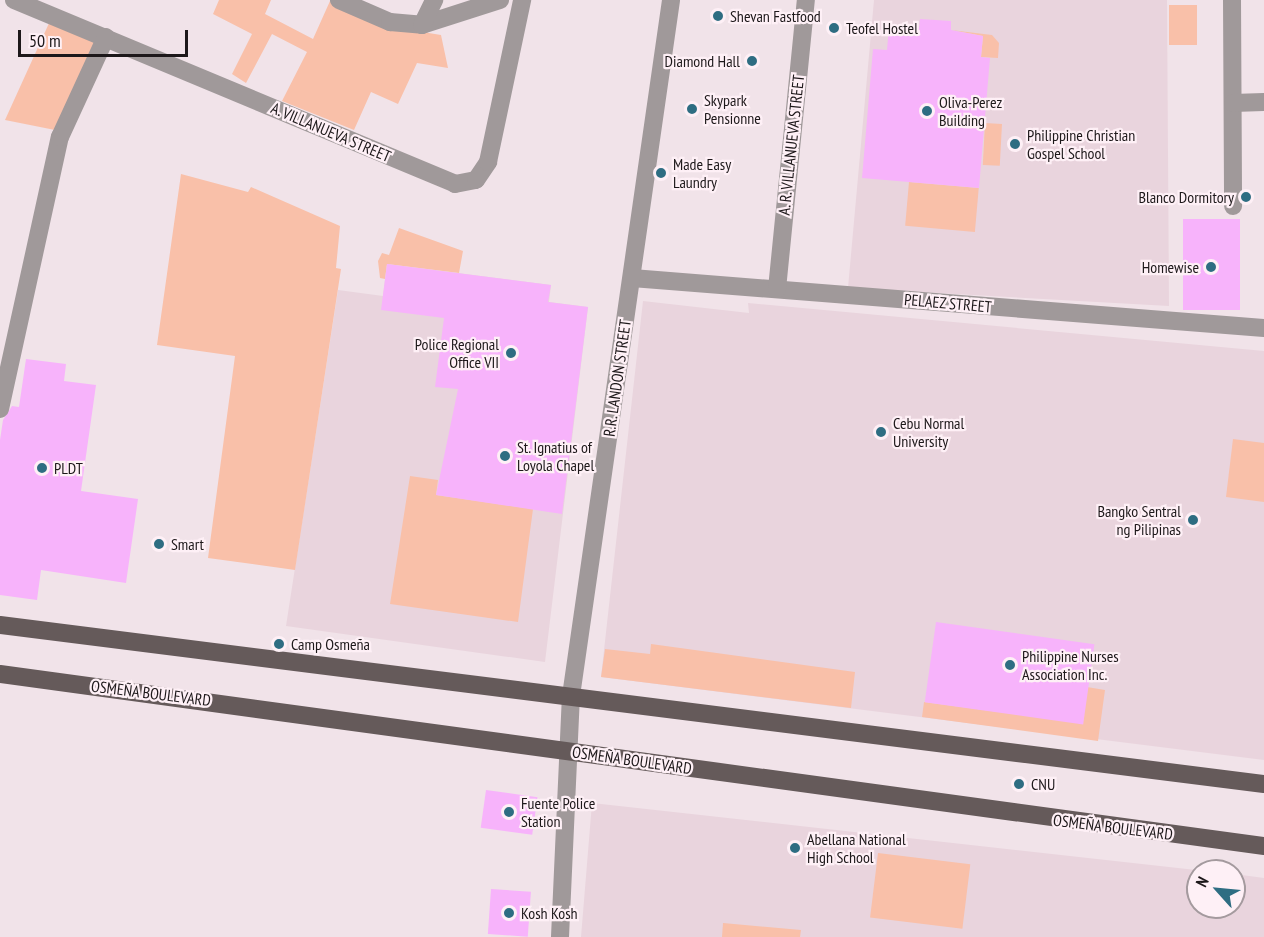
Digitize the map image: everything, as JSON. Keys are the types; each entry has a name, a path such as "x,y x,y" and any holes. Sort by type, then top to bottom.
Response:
{"main road":[{"path":"0,625 1264,784"},
{"name":"OSMEÑA BOULEVARD","path":"0,674 1264,846"}],"street":[{"name":"A. VILLANUEVA STREET","path":"14,0 455,184 476,180 488,162 522,0"},
{"path":"339,0 390,22 422,25 500,0"},
{"path":"422,25 434,0"},
{"name":"R.R. LANDON STREET","path":"560,937 571,751 571,696 671,0"},
{"name":"A. R. VILLANUEVA STREET","path":"777,289 806,0"},
{"path":"1232,0 1233,206"},
{"path":"0,409 60,137 106,37"},
{"path":"1233,103 1264,102"},
{"name":"PELAEZ STREET","path":"632,278 1264,328"}],"shaded area":[{"path":"219,0 271,0 265,14 313,39 330,1 392,27 441,35 448,68 417,63 398,104 371,92 354,130 282,101 307,52 272,34 246,83 232,74 252,34 213,14"},
{"name":"Philippine Christian Gospel School","path":"874,0 1167,0 1169,306 848,288"},
{"path":"1169,5 1197,5 1197,45 1169,45"},
{"path":"50,21 100,43 55,130 5,120"},
{"path":"951,30 992,35 999,43 998,58 981,57 983,36"},
{"path":"985,123 1002,124 1000,166 983,165"},
{"path":"181,174 248,192 251,187 340,226 336,268 341,269 295,570 208,558 235,356 157,345"},
{"path":"909,182 979,188 975,232 905,226"},
{"path":"399,228 463,251 459,273 387,264 385,279 380,278 378,261 382,253 389,255"},
{"path":"387,264 551,285 549,302 588,307 545,662 286,626 338,290 383,296"},
{"name":"Cebu Normal University","path":"643,301 749,313 748,303 1264,351 1264,760 601,677"},
{"path":"1233,439 1264,443 1264,502 1226,497"},
{"path":"410,476 438,480 436,495 533,509 518,622 390,604"},
{"path":"651,644 855,672 851,708 601,677 605,649 650,654"},
{"path":"1087,687 1105,690 1098,741 922,717 924,702 1082,723"},
{"name":"Abellana National High School","path":"592,803 1186,869 1186,919 1246,919 1246,876 1264,878 1264,937 581,937"},
{"path":"878,853 970,864 962,929 870,918"},
{"path":"723,923 801,930 800,937 722,937"}],"building":[{"name":"Oliva-Perez Building","path":"920,19 951,21 951,30 983,36 981,57 990,58 979,188 862,178 873,49 887,50 889,27 919,29"},
{"name":"Homewise","path":"1183,219 1240,219 1240,310 1183,310"},
{"name":"Police Regional Office VII","path":"387,264 551,285 548,302 588,307 562,514 436,495 458,389 435,387 444,318 381,310"},
{"name":"PLDT","path":"26,359 66,364 64,381 96,385 81,491 138,499 126,583 41,570 37,600 0,595 0,440 3,420 12,406 19,407"},
{"name":"Philippine Nurses Association Inc.","path":"936,622 1094,644 1083,724 925,702"},
{"name":"Fuente Police Station","path":"486,790 537,797 532,835 481,828"},
{"name":"Kosh Kosh","path":"491,889 531,892 528,937 488,934"}],"place":[{"name":"Shevan Fastfood","path":"718,16"},
{"name":"Teofel Hostel","path":"834,28"},
{"name":"Diamond Hall","path":"752,61"},
{"name":"Skypark Pensionne","path":"692,109"},
{"name":"Oliva-Perez Building","path":"927,111"},
{"name":"Philippine Christian Gospel School","path":"1015,144"},
{"name":"Made Easy Laundry","path":"661,173"},
{"name":"Blanco Dormitory","path":"1246,197"},
{"name":"Homewise","path":"1211,267"},
{"name":"Police Regional Office VII","path":"511,353"},
{"name":"Cebu Normal University","path":"881,432"},
{"name":"St. Ignatius of Loyola Chapel","path":"505,456"},
{"name":"PLDT","path":"42,468"},
{"name":"Bangko Sentral ng Pilipinas","path":"1193,520"},
{"name":"Smart","path":"159,544"},
{"name":"Camp Osmeña","path":"279,644"},
{"name":"Philippine Nurses Association Inc.","path":"1010,665"},
{"name":"CNU","path":"1019,784"},
{"name":"Fuente Police Station","path":"509,812"},
{"name":"Abellana National High School","path":"795,848"},
{"name":"Kosh Kosh","path":"509,913"}]}
